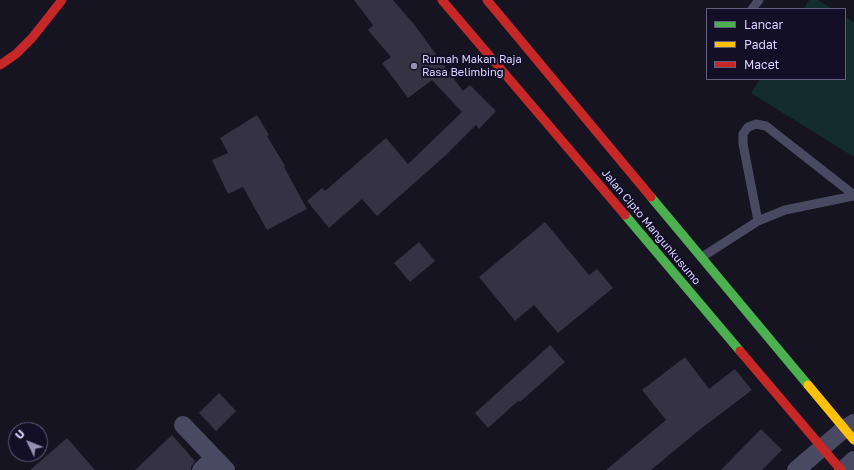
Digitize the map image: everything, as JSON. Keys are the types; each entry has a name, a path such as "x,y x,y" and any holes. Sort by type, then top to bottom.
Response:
{"street":[{"path":"0,65 16,54 32,38 62,0"},
{"name":"Jalan Cipto Mangunkusumo","path":"442,0 842,470"},
{"name":"Jalan Cipto Mangunkusumo","path":"487,0 702,257 851,431"},
{"path":"183,425 214,466"},
{"path":"796,470 824,448 851,431"},
{"path":"842,470 854,460"}],"lane":[{"path":"753,8 759,0"},
{"path":"758,221 743,144 743,134 748,127 756,124 766,126 854,195"},
{"path":"702,257 758,221 785,210 854,195"}],"green space":[{"path":"809,0 818,0 830,8 805,8"},
{"path":"846,18 854,22 854,157 751,93 759,80 846,80"}],"building":[{"path":"354,0 393,0 413,23 463,91 470,85 496,111 479,129 476,125 446,155 377,216 362,199 329,228 307,201 322,188 325,191 386,138 408,164 462,112 432,80 408,98 382,63 391,57 368,30 373,25"},
{"path":"257,115 269,135 267,136 285,166 284,167 307,209 267,230 243,187 228,194 212,160 228,153 220,138"},
{"path":"545,222 589,275 597,269 613,288 558,333 534,305 515,321 479,277"},
{"path":"419,242 435,261 410,282 394,263"},
{"path":"550,345 565,362 488,428 475,413"},
{"path":"685,357 709,389 735,369 752,390 698,431 651,470 606,470 666,420 642,390"},
{"path":"219,393 236,411 216,431 199,413"},
{"path":"761,429 782,450 762,470 721,470"},
{"path":"172,435 195,461 191,467 191,470 135,470"},
{"path":"67,438 95,470 30,470 39,462 48,462 48,454"}],"traffic: fast":[{"path":"651,197 808,385"},
{"path":"625,215 740,351"}],"traffic: slow":[{"path":"808,385 854,440"}],"traffic: jam":[{"path":"0,65 16,54 32,38 62,0"},
{"path":"442,0 625,215"},
{"path":"487,0 651,197"},
{"path":"740,351 841,470"}],"place":[{"name":"Rumah Makan Raja Rasa Belimbing","path":"414,66"}]}
